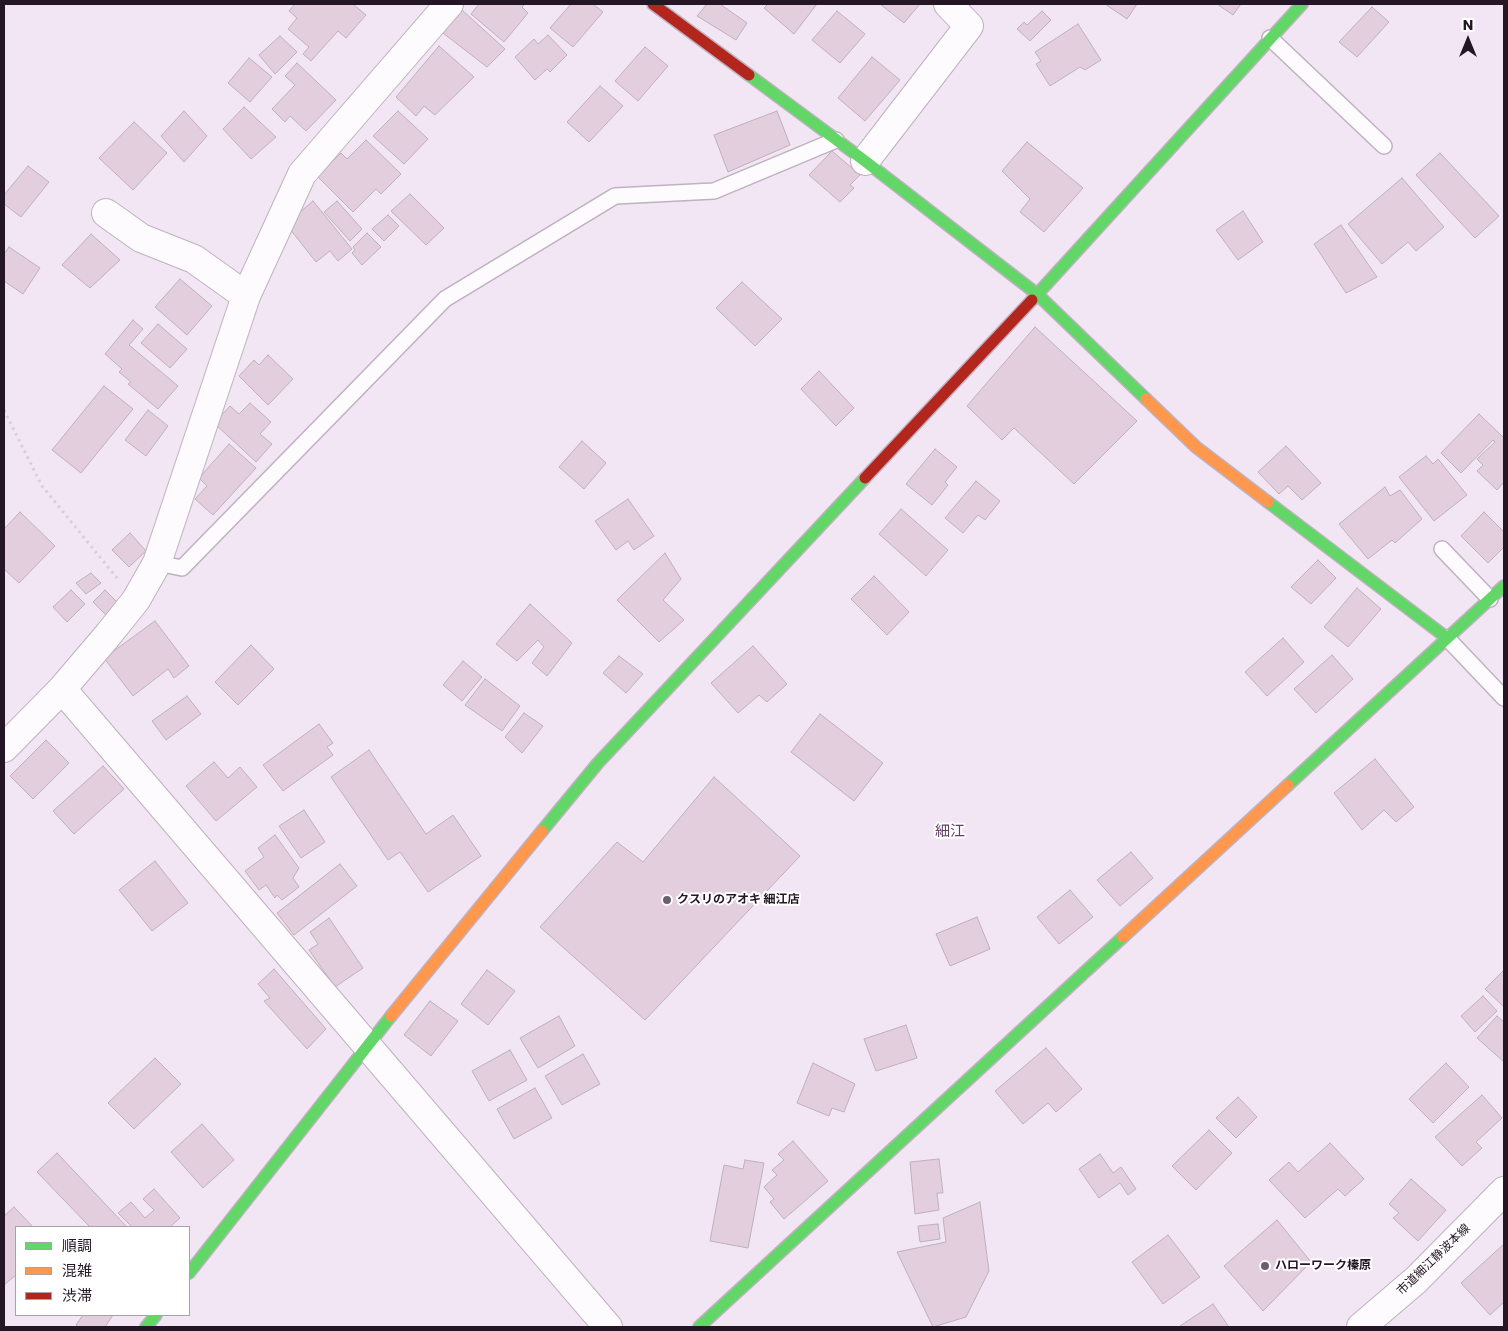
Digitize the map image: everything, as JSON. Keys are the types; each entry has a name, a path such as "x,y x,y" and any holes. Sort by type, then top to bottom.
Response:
{"street":[{"path":"4,748 62,689 136,600 157,563 246,296 302,174 449,4"},
{"path":"653,4 865,161 1037,294 1196,446 1447,638"},
{"path":"865,161 970,26 948,4"},
{"path":"190,1272 367,1045 598,764 1037,294 1302,4"},
{"path":"106,213 141,238 194,259 246,296"},
{"path":"699,1327 1504,586"},
{"path":"62,689 608,1327"},
{"name":"市道細江静波本線","path":"1361,1327 1416,1280 1504,1191"},
{"path":"146,1327 155,1316"}],"lane":[{"path":"1270,38 1384,146"},
{"path":"157,563 182,568 445,299 615,196 714,190 836,140"},
{"path":"1442,549 1490,599"},
{"path":"1447,638 1504,698"}],"path":[{"path":"4,410 42,486 99,558 136,600"}],"building":[{"path":"295,4 353,4 366,15 346,38 338,31 311,61 303,54 309,47 288,29 297,18 289,11"},
{"path":"479,4 525,4 522,7 528,13 504,42 471,14"},
{"path":"571,4 593,4 603,12 573,47 550,28"},
{"path":"707,4 720,4 747,23 736,40 697,16"},
{"path":"768,4 817,4 794,34 764,8"},
{"path":"880,4 920,4 904,23"},
{"path":"1105,4 1137,4 1127,19"},
{"path":"1217,4 1241,4 1233,15"},
{"path":"1372,7 1389,22 1357,57 1339,42"},
{"path":"462,10 505,49 487,67 443,33"},
{"path":"837,11 865,34 840,63 812,40"},
{"path":"1042,11 1051,20 1030,41 1017,29 1024,22 1027,25"},
{"path":"1078,24 1101,60 1085,70 1080,67 1050,86 1036,64 1041,61 1035,52"},
{"path":"548,35 567,55 550,72 547,69 535,80 515,57 534,39 538,44"},
{"path":"280,36 297,52 275,74 259,55"},
{"path":"439,46 474,77 435,115 424,106 416,116 396,97"},
{"path":"645,47 668,66 638,101 615,81"},
{"path":"872,57 900,80 865,121 838,98"},
{"path":"249,58 272,77 250,102 228,83"},
{"path":"297,63 336,100 306,131 290,116 285,122 272,109 295,85 285,76"},
{"path":"600,86 623,106 589,142 567,122"},
{"path":"244,107 276,137 251,159 223,129"},
{"path":"184,111 207,136 184,162 161,136"},
{"path":"398,111 428,139 404,164 373,136"},
{"path":"777,111 790,145 728,172 714,135"},
{"path":"134,122 167,153 133,190 99,158"},
{"path":"366,140 401,174 381,194 376,189 353,212 317,176 341,153 347,159"},
{"path":"1027,142 1083,188 1044,232 1020,212 1030,199 1002,171"},
{"path":"832,151 860,175 850,185 854,188 840,202 809,175"},
{"path":"1440,153 1499,216 1475,238 1416,175"},
{"path":"28,166 49,182 21,217 4,204 4,195"},
{"path":"1402,178 1444,227 1416,251 1408,242 1382,264 1348,224"},
{"path":"410,194 444,228 426,245 391,211"},
{"path":"313,201 352,249 338,261 330,251 316,262 286,224"},
{"path":"337,201 362,229 350,241 324,212"},
{"path":"1243,211 1263,242 1238,260 1216,230"},
{"path":"388,215 399,226 384,241 372,229"},
{"path":"1341,225 1377,277 1346,293 1314,244"},
{"path":"367,233 381,247 362,265 352,253 355,250 353,247"},
{"path":"91,234 120,260 90,288 62,265"},
{"path":"9,247 40,268 23,294 4,281 4,254"},
{"path":"180,279 212,306 187,335 155,307"},
{"path":"742,282 782,319 755,346 716,308"},
{"path":"133,320 143,329 129,345 178,386 158,409 128,384 131,382 119,372 122,369 105,354"},
{"path":"158,324 187,349 170,368 141,343"},
{"path":"1035,327 1137,421 1074,484 1014,428 1002,440 967,406"},
{"path":"268,355 293,379 268,405 239,376 254,360 259,365"},
{"path":"819,371 854,408 836,426 801,389"},
{"path":"104,386 133,409 81,473 52,450"},
{"path":"250,403 271,422 260,434 272,444 256,462 214,423 230,406 239,414"},
{"path":"148,410 168,426 146,456 125,440"},
{"path":"1479,414 1504,438 1504,482 1497,490 1477,471 1483,465 1477,459 1495,442 1493,440 1461,473 1441,453"},
{"path":"582,441 606,463 584,489 559,467"},
{"path":"229,444 256,468 213,515 195,499 207,486 199,478"},
{"path":"1286,446 1321,483 1302,500 1288,486 1279,494 1258,472"},
{"path":"935,449 957,467 945,482 948,485 932,505 906,484"},
{"path":"1426,456 1433,464 1438,459 1467,495 1434,521 1399,477"},
{"path":"976,481 1000,501 985,520 978,515 963,533 945,518"},
{"path":"1385,487 1390,496 1400,490 1422,519 1395,543 1392,540 1368,559 1339,524"},
{"path":"628,499 654,536 634,550 628,541 616,550 595,521"},
{"path":"901,509 948,550 926,576 879,534"},
{"path":"20,512 55,546 19,583 4,569 4,529"},
{"path":"1484,512 1504,532 1504,547 1488,563 1461,536"},
{"path":"130,533 146,551 129,567 112,550"},
{"path":"665,553 681,579 663,600 684,620 659,642 617,600"},
{"path":"1318,560 1336,578 1311,604 1291,587"},
{"path":"91,573 101,583 86,594 76,583"},
{"path":"874,576 909,612 887,635 851,599"},
{"path":"1357,588 1381,609 1348,647 1324,627"},
{"path":"71,590 85,604 67,622 53,607"},
{"path":"105,590 118,603 106,615 93,602"},
{"path":"530,604 572,643 547,676 532,663 544,647 538,640 517,661 496,644"},
{"path":"155,621 189,666 174,678 168,669 133,696 104,658"},
{"path":"1283,638 1304,662 1267,696 1245,672"},
{"path":"251,645 274,669 238,705 215,682"},
{"path":"753,646 787,684 767,702 759,695 738,713 711,683"},
{"path":"1332,655 1353,679 1316,713 1294,689"},
{"path":"619,656 643,674 626,693 603,673"},
{"path":"463,661 482,677 462,701 443,685"},
{"path":"485,679 520,706 502,731 465,705"},
{"path":"187,696 201,714 166,740 152,721"},
{"path":"524,713 543,726 522,753 505,737"},
{"path":"820,714 883,763 854,801 791,752"},
{"path":"319,724 333,743 327,747 333,755 283,791 263,765"},
{"path":"46,740 69,763 33,799 10,776"},
{"path":"369,750 426,834 453,815 481,856 428,892 400,852 388,860 331,777"},
{"path":"1375,759 1414,807 1396,822 1384,810 1362,830 1334,793"},
{"path":"214,762 228,778 240,767 257,787 216,821 186,786"},
{"path":"103,766 124,789 74,834 53,811"},
{"path":"714,777 800,856 645,1020 540,927 617,842 643,862"},
{"path":"304,810 325,842 301,858 279,826"},
{"path":"275,835 299,868 293,878 299,887 282,900 277,895 275,898 266,885 259,890 245,871 264,857 258,848"},
{"path":"1131,852 1153,878 1120,906 1097,880"},
{"path":"155,861 188,903 152,931 119,890"},
{"path":"340,864 357,886 294,935 277,913"},
{"path":"1070,890 1093,917 1059,944 1037,917"},
{"path":"977,917 990,949 950,966 936,934"},
{"path":"329,918 363,968 335,987 309,950 318,944 310,932"},
{"path":"274,969 326,1029 307,1049 264,1001 270,998 258,984"},
{"path":"487,970 515,991 488,1025 461,1004"},
{"path":"1504,970 1504,1007 1485,989"},
{"path":"1483,996 1497,1011 1475,1032 1461,1016"},
{"path":"430,1001 458,1021 431,1056 404,1035"},
{"path":"559,1016 575,1046 538,1068 520,1038"},
{"path":"1497,1016 1504,1022 1504,1062 1477,1038"},
{"path":"906,1025 917,1058 876,1071 864,1039"},
{"path":"1046,1048 1082,1089 1056,1112 1048,1103 1023,1124 995,1091"},
{"path":"510,1050 527,1080 489,1101 472,1071"},
{"path":"583,1054 600,1084 562,1105 545,1076"},
{"path":"155,1058 181,1084 134,1129 108,1103"},
{"path":"813,1063 855,1084 844,1112 832,1108 829,1116 797,1103"},
{"path":"1446,1063 1469,1087 1433,1123 1409,1099"},
{"path":"535,1088 552,1118 514,1139 497,1109"},
{"path":"1482,1095 1502,1118 1476,1142 1482,1148 1462,1166 1435,1137"},
{"path":"1238,1097 1257,1117 1236,1138 1216,1118"},
{"path":"202,1124 234,1160 203,1188 171,1152"},
{"path":"1209,1130 1232,1153 1196,1190 1172,1166"},
{"path":"793,1141 828,1181 784,1219 770,1202 774,1199 764,1187 777,1175 772,1170 784,1160 778,1154"},
{"path":"1330,1143 1364,1179 1345,1196 1338,1189 1305,1218 1269,1180 1289,1162 1298,1172"},
{"path":"57,1153 126,1226 89,1226 37,1172"},
{"path":"1100,1154 1113,1173 1121,1167 1136,1189 1128,1195 1120,1183 1099,1198 1079,1169"},
{"path":"939,1159 943,1193 937,1193 939,1210 915,1214 910,1162"},
{"path":"745,1160 764,1163 748,1248 710,1241 724,1165 743,1169"},
{"path":"1411,1179 1446,1210 1418,1241 1393,1218 1399,1213 1389,1204"},
{"path":"154,1189 180,1218 171,1226 131,1226 118,1213 131,1202 145,1218 154,1210 143,1199"},
{"path":"980,1202 989,1271 966,1317 933,1327 897,1252 946,1242 943,1218"},
{"path":"14,1207 32,1226 15,1226 15,1276 4,1285 4,1216"},
{"path":"1277,1220 1311,1262 1263,1311 1224,1266"},
{"path":"938,1224 940,1239 920,1242 918,1226"},
{"path":"1168,1235 1200,1277 1163,1304 1132,1262"},
{"path":"1504,1244 1504,1302 1490,1315 1461,1283"},
{"path":"1213,1304 1229,1327 1180,1326"},
{"path":"82,1316 112,1316 105,1327 79,1327 76,1325"}],"traffic: fast":[{"path":"1032,300 1302,4"},
{"path":"749,75 865,161 1037,294 1146,399"},
{"path":"542,831 598,763 865,478"},
{"path":"1268,502 1447,638"},
{"path":"1288,785 1504,586"},
{"path":"699,1327 1123,937"},
{"path":"190,1272 391,1016"},
{"path":"146,1327 155,1316"}],"traffic: slow":[{"path":"1146,399 1196,447 1268,502"},
{"path":"1123,937 1288,785"},
{"path":"391,1016 542,831"}],"traffic: jam":[{"path":"653,4 749,75"},
{"path":"865,478 1032,300"}],"place":[{"name":"クスリのアオキ 細江店","path":"667,900"},
{"name":"ハローワーク榛原","path":"1265,1266"}],"district":[{"name":"細江","path":"950,832"}]}
